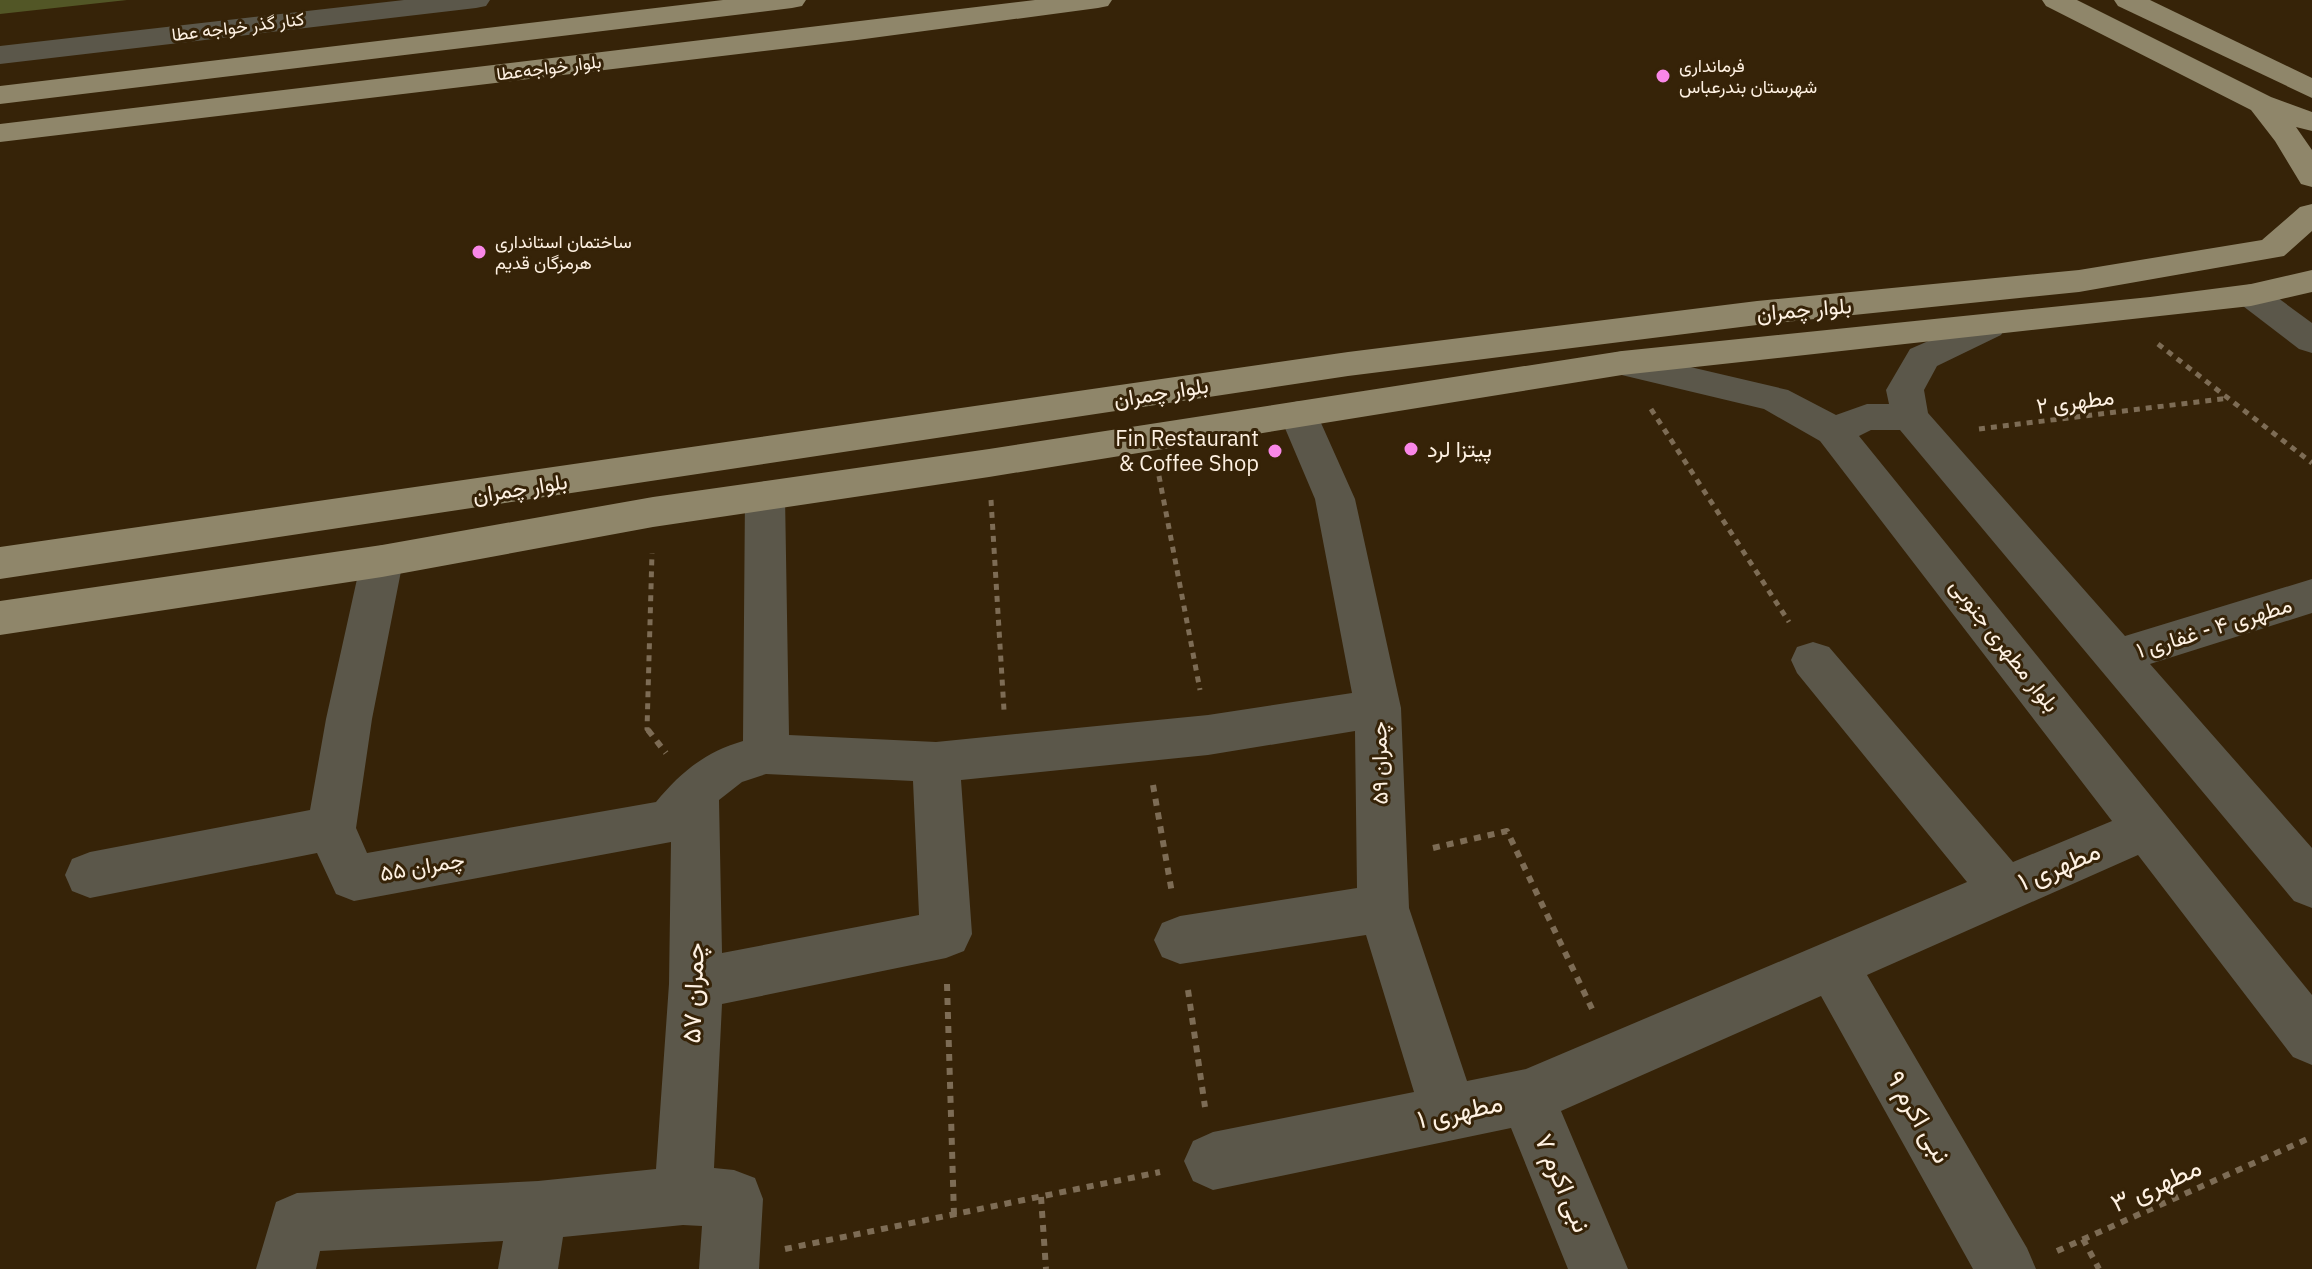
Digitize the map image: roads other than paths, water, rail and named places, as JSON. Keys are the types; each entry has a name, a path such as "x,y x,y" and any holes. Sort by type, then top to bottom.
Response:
{"main road":[{"name":"بلوار خواجه‌عطا","path":"0,95 792,0"},
{"name":"بلوار خواجه‌عطا","path":"0,133 857,32 1098,0"},
{"path":"2056,0 2260,103 2312,122"},
{"path":"2128,0 2312,89"},
{"path":"2260,103 2289,138 2312,177"},
{"path":"2272,249 2312,214"},
{"name":"بلوار چمران","path":"0,563 1348,364 1757,313 2079,281 2272,249 2312,233"},
{"name":"بلوار چمران","path":"0,618 382,561 653,512 989,463 1622,363 2116,312 2251,295 2312,281"}],"street":[{"name":"کنار گذر خواجه عطا","path":"0,55 476,0"},
{"path":"2251,295 2312,341"},
{"path":"1988,327 1923,358 1905,390 1918,426 2312,885"},
{"name":"بلوار مطهری جنوبی","path":"1622,363 1775,399 1834,431 2148,828 2305,1017"},
{"name":"چمران ۵۹","path":"1298,414 1335,499 1378,708 1382,884 1449,1113"},
{"path":"1834,431 1867,417 1918,426"},
{"path":"765,496 766,754"},
{"path":"90,875 331,828 349,719 382,561"},
{"name":"مطهری ۴ - غفاری ۱","path":"2116,657 2312,596"},
{"path":"1813,660 2005,890"},
{"path":"682,806 727,766 766,754 936,762 1208,735 1378,708"},
{"path":"696,984 946,934 936,762"},
{"name":"چمران ۵۵","path":"331,828 354,878 682,806"},
{"name":"چمران ۵۷","path":"682,806 696,984 683,1196"},
{"name":"مطهری ۱","path":"1213,1161 1527,1097 2148,828"},
{"path":"1180,940 1382,884"},
{"name":"نبی اکرم ۹","path":"1832,965 2024,1263"},
{"name":"نبی اکرم ۷","path":"1527,1097 1598,1269"},
{"path":"286,1269 297,1223 538,1210 683,1196 734,1199 729,1265"},
{"path":"528,1269 538,1210"}],"place":[{"name":"فرمانداری شهرستان بندرعباس","path":"1663,76"},
{"name":"ساختمان استانداری هرمزگان قدیم","path":"479,252"},
{"name":"پیتزا لرد","path":"1411,449"},
{"name":"Fin Restaurant & Coffee Shop","path":"1275,451"}]}
